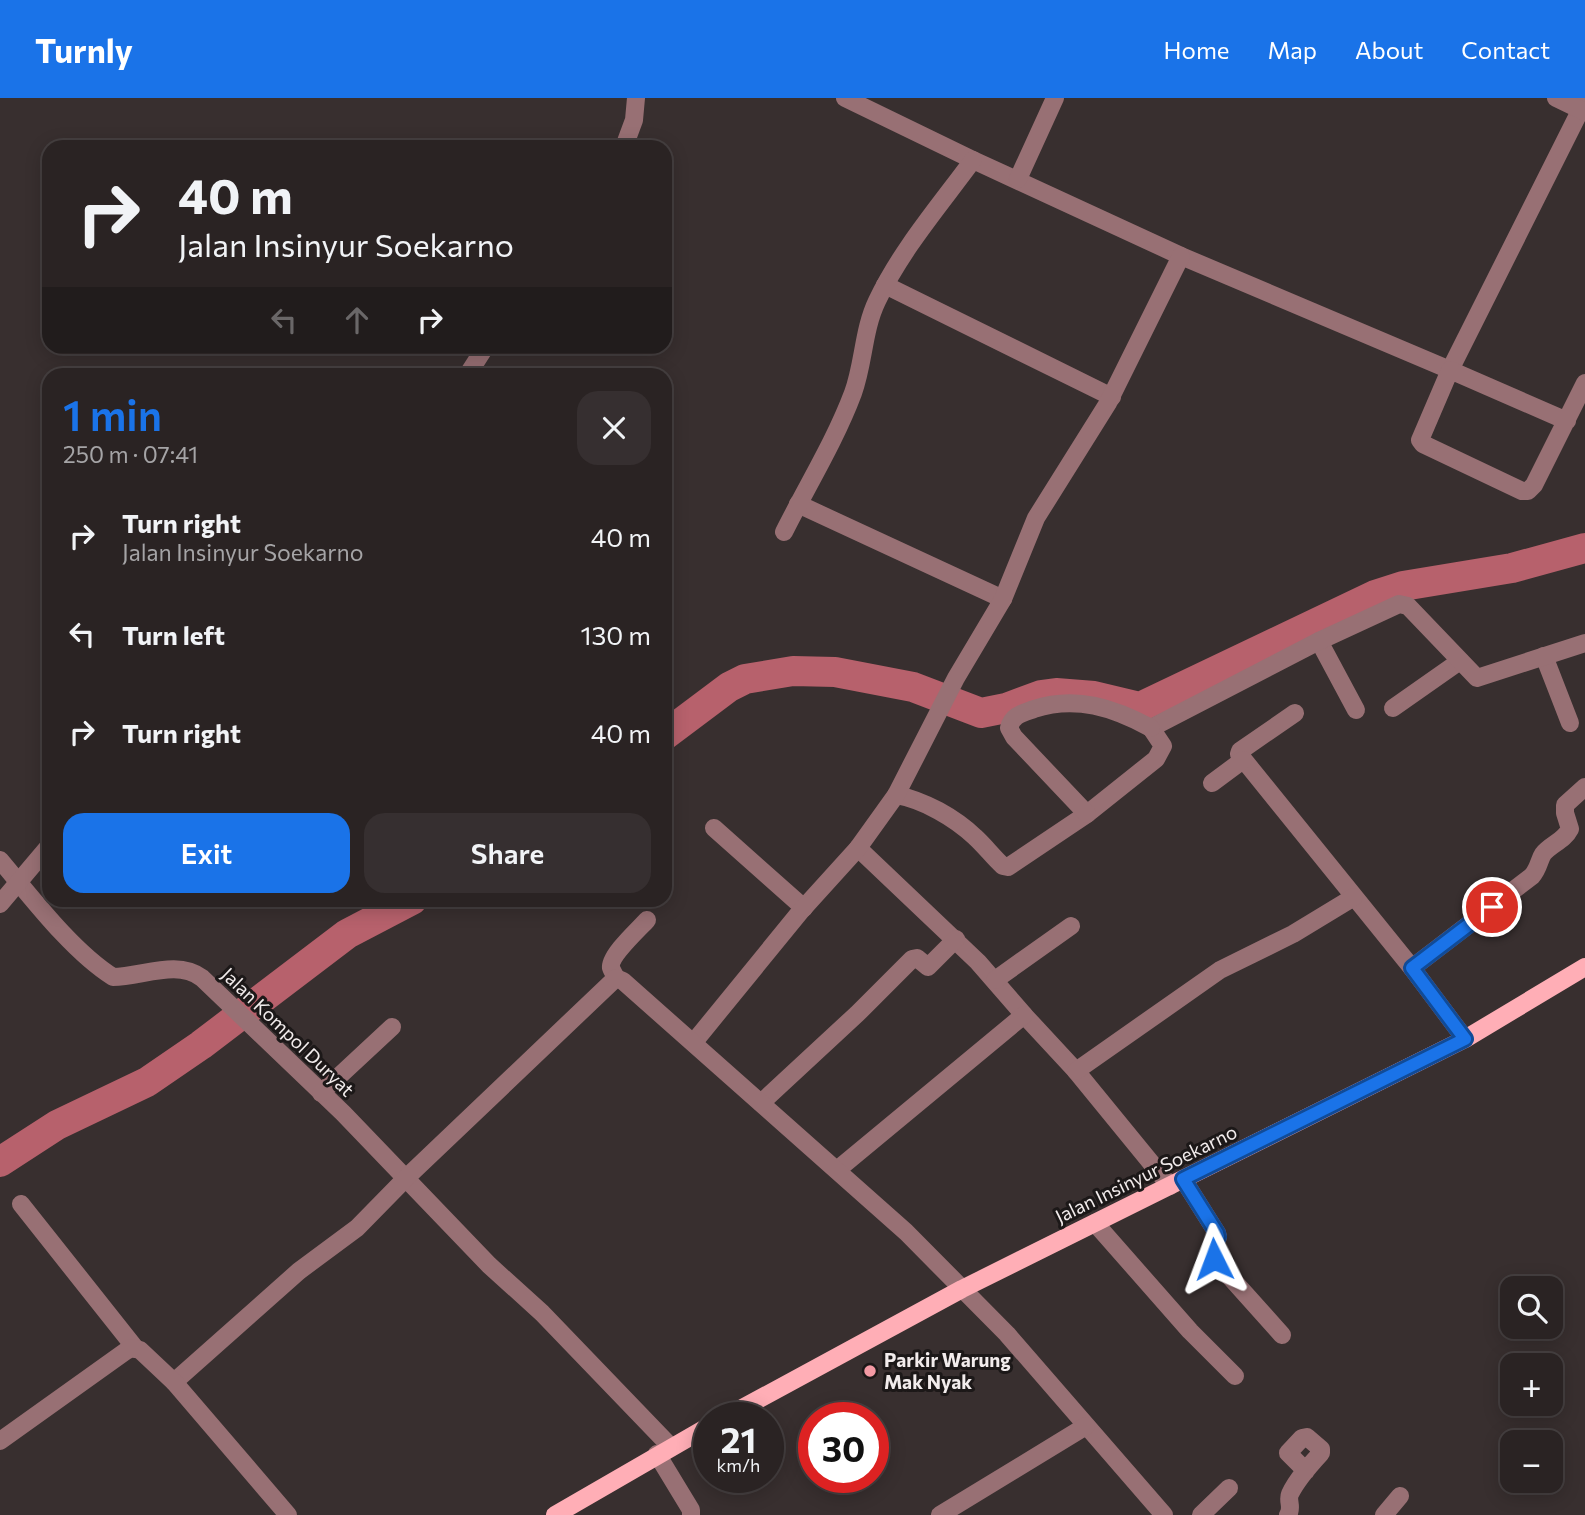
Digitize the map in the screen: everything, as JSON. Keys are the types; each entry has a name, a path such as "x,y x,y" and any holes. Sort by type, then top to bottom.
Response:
{"main road":[{"name":"Jalan Insinyur Soekarno","path":"754,1402 962,1289 1465,1039 1585,967"},
{"path":"555,1515 693,1435"}],"street":[{"path":"627,140 634,120 636,98"},
{"path":"845,98 1181,256 1567,421"},
{"path":"1018,179 1055,98"},
{"path":"1556,98 1584,108 1450,370 1420,440 1423,444 1522,491 1528,491 1534,485 1585,383"},
{"path":"784,532 844,416 854,390 867,325 885,285 894,268 973,160"},
{"path":"694,1042 804,908 858,848 896,796 956,678 1003,599 1036,518 1112,397 1181,256"},
{"path":"885,285 1112,397"},
{"path":"798,504 1003,599"},
{"path":"1151,728 1319,641 1399,604 1404,604 1474,677 1479,679 1585,643"},
{"path":"1319,641 1356,710"},
{"path":"1545,656 1570,723"},
{"path":"1393,708 1460,662"},
{"path":"896,796 918,802 950,817 975,836 1001,864 1008,867 1087,814 1160,755 1162,741 1151,728 1116,710 1082,703 1041,707 1020,714 1009,728 1014,737 1087,814"},
{"path":"1295,713 1240,751 1243,760 1412,968 1465,1039"},
{"path":"1212,783 1243,760"},
{"path":"1412,968 1532,876 1539,867 1542,855 1566,837 1570,829 1565,805 1585,787"},
{"path":"714,828 804,908"},
{"path":"858,848 956,939 1176,1182 1217,1233 1213,1248 1214,1259 1282,1335"},
{"path":"0,904 42,854"},
{"name":"Jalan Kompol Duryat","path":"0,860 85,954 113,976 179,969 191,970 202,978 321,1093 489,1265 542,1313 664,1450 691,1515"},
{"path":"1076,1071 1220,970 1293,934 1354,897"},
{"path":"648,920 611,963 616,978 623,981 694,1042 906,1232 1007,1334 1164,1515"},
{"path":"995,980 1070,926"},
{"path":"761,1103 912,959 918,958 928,967 956,939"},
{"path":"174,1382 299,1272 358,1228 406,1178 616,978"},
{"path":"837,1170 1024,1015"},
{"path":"321,1093 392,1027"},
{"path":"21,1204 136,1349 174,1382 288,1515"},
{"path":"1095,1223 1190,1331 1235,1376"},
{"path":"0,1441 126,1351 136,1349"},
{"path":"945,1514 1086,1426"},
{"path":"1288,1515 1291,1510 1289,1497 1306,1471"},
{"path":"1201,1515 1229,1488"},
{"path":"1384,1515 1400,1496"}],"waterway":[{"path":"672,730 729,687 745,679 793,671 835,672 913,687 981,713 1056,693 1094,696 1140,707 1375,595 1403,586 1512,568 1585,548"},
{"path":"0,1162 57,1125 147,1082 201,1045 347,934 399,907"}],"place":[{"name":"Parkir Warung Mak Nyak","path":"870,1371"}],"route":[{"path":"1214,1259 1213,1248 1217,1233 1183,1179 1465,1039 1412,968 1492,907"}]}
